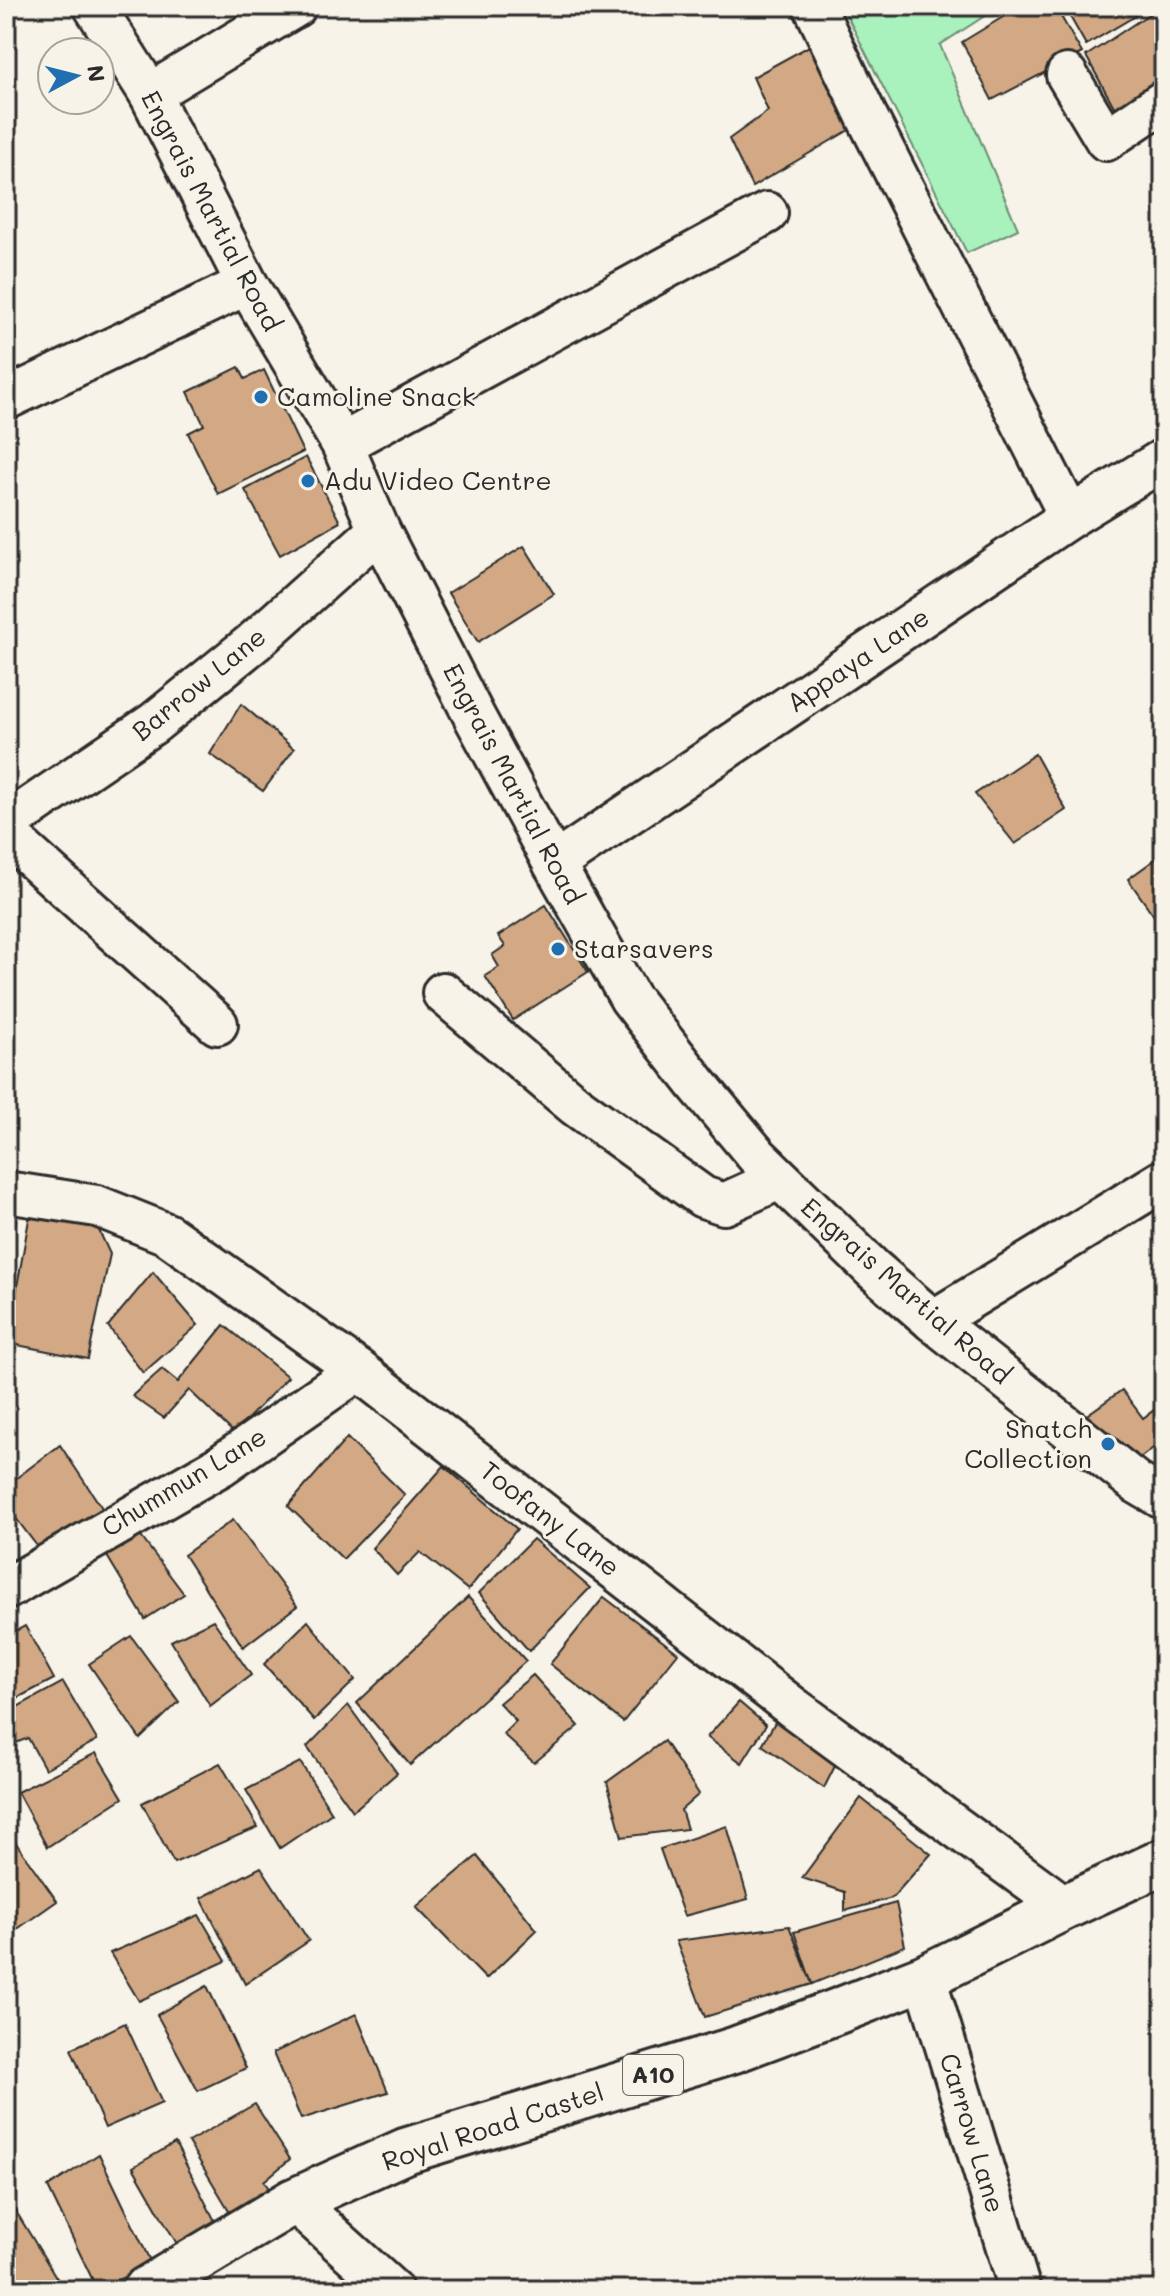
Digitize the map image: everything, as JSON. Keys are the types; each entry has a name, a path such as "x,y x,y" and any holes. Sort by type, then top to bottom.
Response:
{"main road":[{"name":"Royal Road Castel","path":"145,2290 294,2201 405,2151 734,2050 925,1977 1164,1861"}],"street":[{"name":"Engrais Martial Road","path":"94,6 150,94 247,284 342,444 379,530 475,718 630,998 757,1156 873,1269 933,1321 1137,1483 1164,1499"},
{"path":"150,94 296,6"},
{"path":"814,6 1070,517"},
{"path":"1067,75 1106,140 1164,101"},
{"path":"342,444 767,213"},
{"path":"6,399 247,284"},
{"name":"Appaya Lane","path":"554,864 1070,517 1164,459"},
{"name":"Barrow Lane","path":"6,824 154,723 254,642 379,530"},
{"path":"6,834 217,1024"},
{"path":"443,993 575,1105 703,1197 724,1204 779,1179"},
{"path":"933,1321 1164,1180"},
{"name":"Toofany Lane","path":"6,1192 97,1206 167,1234 358,1370 791,1706 1065,1907"},
{"name":"Chummun Lane","path":"6,1589 220,1466 358,1370"},
{"name":"Carrow Lane","path":"925,1977 1020,2290"},
{"path":"294,2201 392,2290"}],"green space":[{"path":"842,6 1000,6 940,45 1018,229 967,253"}],"building":[{"path":"1021,6 1055,6 1082,53 992,100 962,42"},
{"path":"1064,6 1152,6 1086,45"},
{"path":"1164,6 1164,96 1123,123 1086,56"},
{"path":"820,40 868,119 752,187 729,139 768,111 753,77"},
{"path":"239,367 245,379 264,370 303,452 218,494 188,433 204,425 188,392"},
{"path":"306,457 340,522 280,555 245,490"},
{"path":"524,546 554,594 478,642 448,593"},
{"path":"241,704 294,749 263,791 210,754"},
{"path":"1035,754 1066,810 1015,844 975,794"},
{"path":"1164,853 1164,930 1128,879"},
{"path":"546,905 588,972 513,1020 485,976 499,967 492,955 505,946 498,936"},
{"path":"18,1208 6,1278 6,1209"},
{"path":"31,1208 96,1224 110,1254 88,1359 7,1343"},
{"path":"153,1272 198,1325 143,1373 108,1326"},
{"path":"224,1325 288,1377 234,1433 189,1390 164,1418 132,1396 162,1369 178,1382"},
{"path":"1122,1390 1143,1418 1161,1405 1164,1409 1164,1440 1129,1466 1074,1424"},
{"path":"347,1438 405,1495 343,1559 288,1506"},
{"path":"60,1445 102,1508 43,1554 6,1505 6,1486"},
{"path":"444,1466 517,1529 468,1590 420,1552 397,1575 372,1548"},
{"path":"233,1520 297,1606 243,1647 184,1555"},
{"path":"139,1534 184,1594 145,1619 107,1556"},
{"path":"533,1539 590,1588 529,1651 479,1593"},
{"path":"468,1597 526,1661 410,1765 357,1703"},
{"path":"604,1597 678,1653 623,1722 550,1664"},
{"path":"213,1620 251,1675 210,1706 171,1641"},
{"path":"308,1621 355,1680 314,1720 264,1664"},
{"path":"25,1626 54,1679 6,1704 6,1636"},
{"path":"131,1636 179,1702 140,1739 89,1664"},
{"path":"533,1675 579,1726 534,1763 503,1734 516,1721 499,1703"},
{"path":"63,1682 97,1740 45,1769 28,1738 6,1747 6,1713"},
{"path":"739,1702 766,1725 742,1763 707,1737"},
{"path":"348,1705 397,1773 353,1811 307,1747"},
{"path":"782,1710 841,1754 824,1788 762,1745"},
{"path":"664,1741 699,1794 681,1810 687,1829 622,1837 607,1782"},
{"path":"96,1753 123,1798 47,1847 17,1792"},
{"path":"300,1762 332,1813 280,1848 246,1790"},
{"path":"220,1763 258,1827 174,1863 142,1803"},
{"path":"861,1798 931,1854 892,1898 845,1911 845,1892 802,1878"},
{"path":"727,1826 748,1899 684,1916 660,1849"},
{"path":"11,1836 57,1901 6,1937 6,1839"},
{"path":"477,1856 537,1930 486,1979 416,1907"},
{"path":"261,1867 309,1941 245,1984 201,1898"},
{"path":"896,1903 905,1946 812,1984 794,1932"},
{"path":"199,1915 226,1961 139,2001 110,1953"},
{"path":"789,1926 812,1984 705,2017 676,1941"},
{"path":"207,1986 246,2068 198,2091 157,2015"},
{"path":"356,2014 388,2092 301,2119 273,2053"},
{"path":"125,2023 162,2103 105,2128 71,2049"},
{"path":"255,2104 290,2159 264,2181 273,2195 233,2217 188,2142"},
{"path":"175,2143 216,2223 177,2244 133,2167"},
{"path":"99,2154 152,2265 97,2289 48,2187"},
{"path":"6,2195 64,2290 6,2290"}],"place":[{"name":"Camoline Snack","path":"261,397"},
{"name":"Adu Video Centre","path":"308,481"},
{"name":"Starsavers","path":"558,949"},
{"name":"Snatch Collection","path":"1108,1444"}]}
